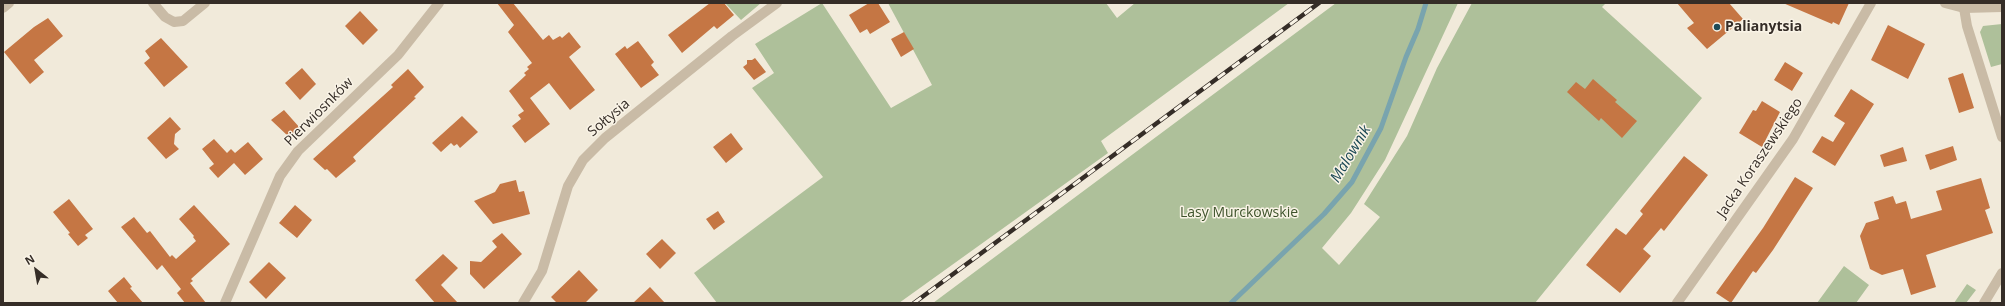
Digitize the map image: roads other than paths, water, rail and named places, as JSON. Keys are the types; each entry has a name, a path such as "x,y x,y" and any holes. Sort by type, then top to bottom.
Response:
{"street":[{"path":"3,8 9,3"},
{"path":"153,3 165,17 174,22 184,20 205,3"},
{"name":"Pierwiosnków","path":"225,303 280,176 298,151 398,55 439,3"},
{"name":"Sołtysia","path":"523,303 542,271 568,186 583,160 611,133 732,36 777,3"},
{"name":"Jacka Koraszewskiego","path":"1677,303 1793,139 1871,3"},
{"path":"1946,3 1964,8 2002,7"},
{"path":"1964,8 1967,26 2002,137"},
{"path":"1984,303 2002,273"}],"waterway":[{"name":"Malownik","path":"1231,303 1324,214 1352,182 1381,128 1406,57 1418,29 1426,3"}],"railway":[{"path":"914,303 1319,3"}],"place":[{"name":"Palianytsia","path":"1717,27"}],"park label":[{"name":"Lasy Murckowskie","path":"1239,213"}]}
